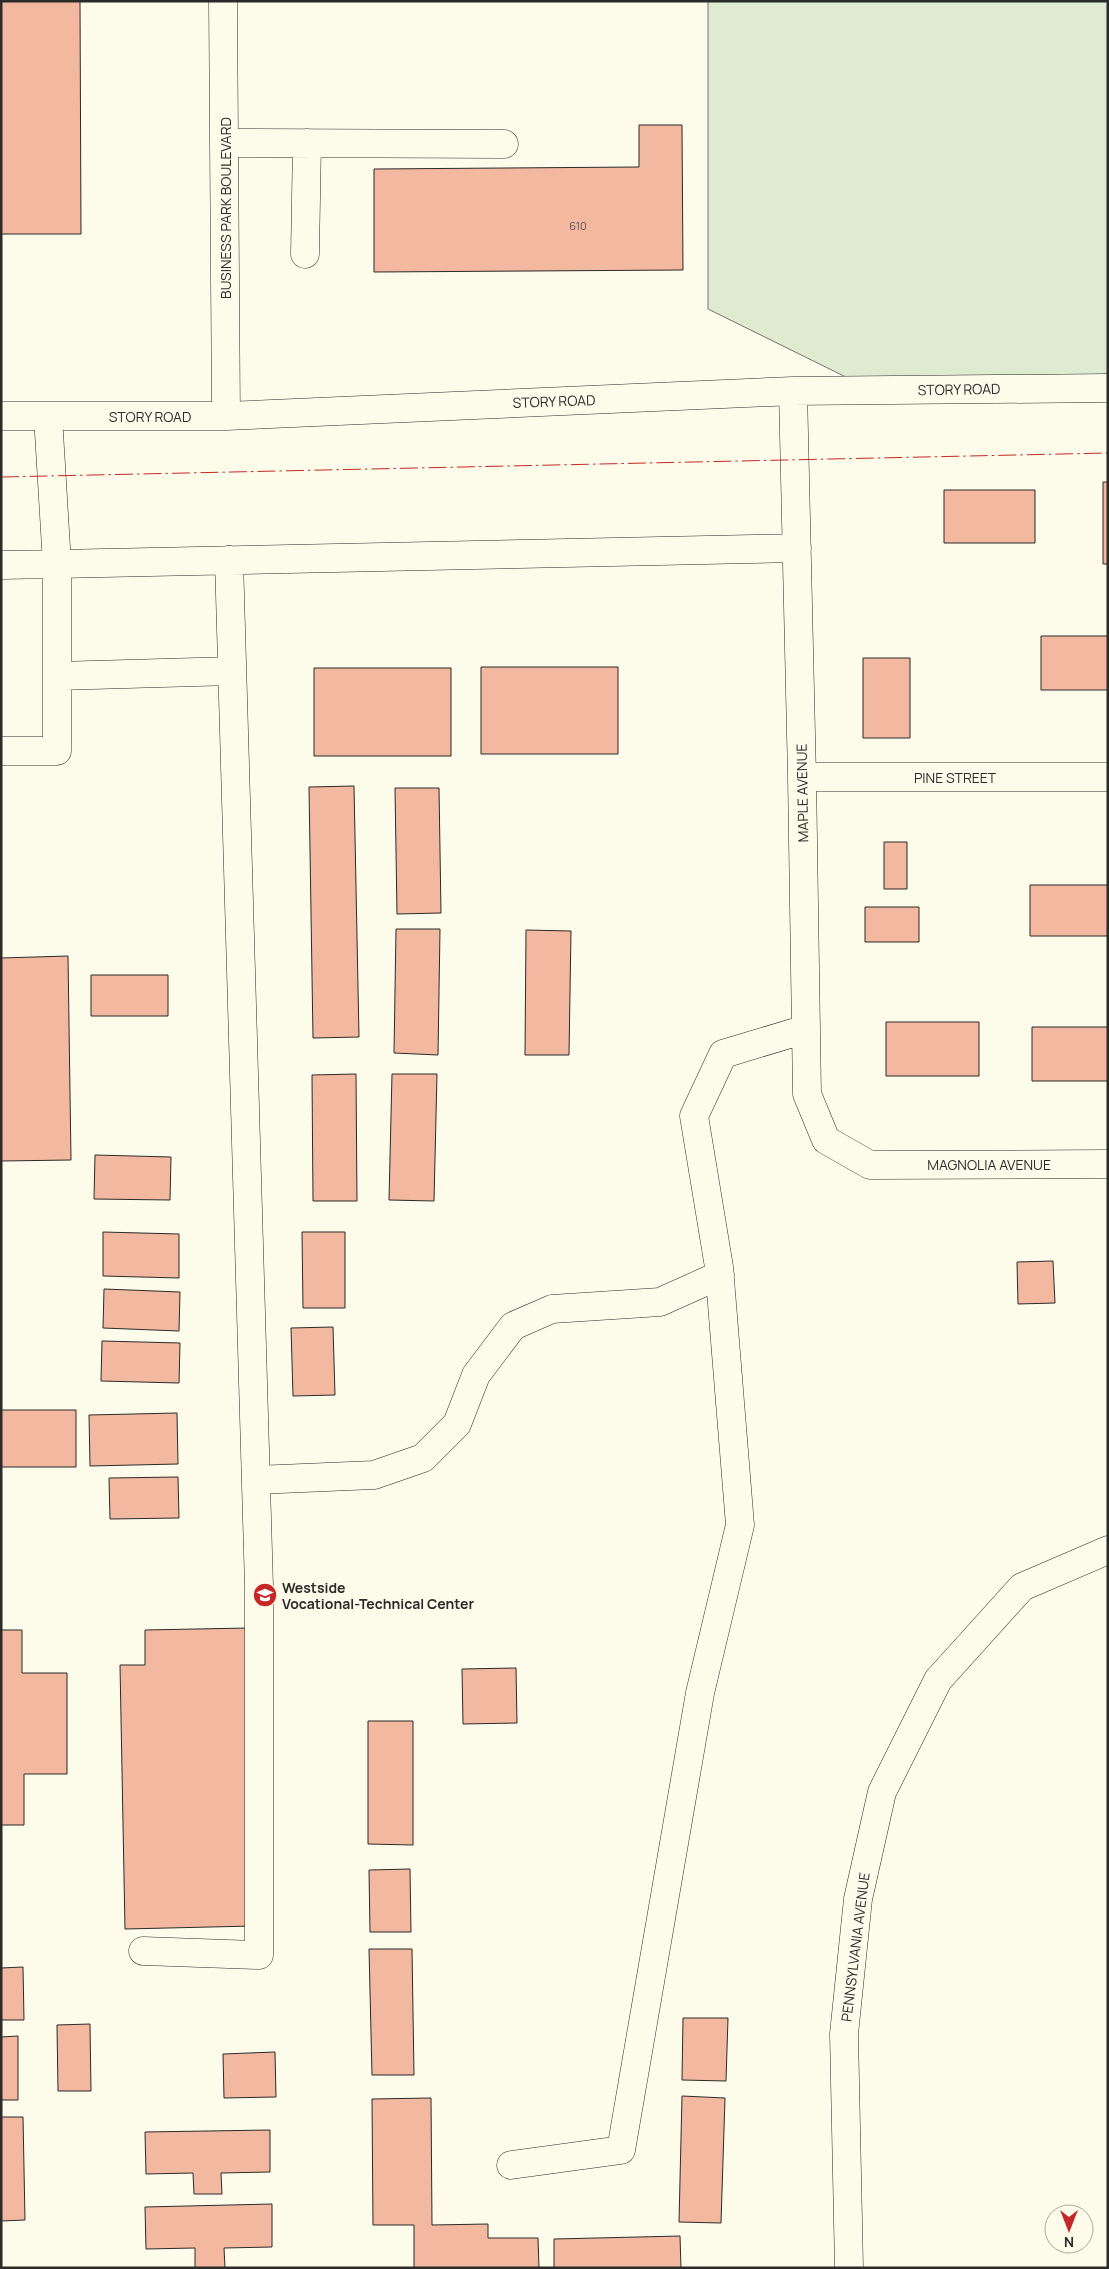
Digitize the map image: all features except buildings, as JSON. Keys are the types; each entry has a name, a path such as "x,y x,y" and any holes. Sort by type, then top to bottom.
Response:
{"street":[{"name":"BUSINESS PARK BOULEVARD","path":"223,1 226,416"},
{"path":"224,143 504,144"},
{"path":"305,254 307,143"},
{"name":"STORY ROAD","path":"1,416 226,416 793,391 1108,388"},
{"name":"MAPLE AVENUE","path":"793,391 807,1094 826,1140 870,1164"},
{"path":"1,751 56,751 56,564 48,416"},
{"path":"1,565 797,548"},
{"path":"143,1951 259,1955 259,1588 229,560"},
{"path":"56,676 232,670"},
{"name":"PINE STREET","path":"802,777 1108,777"},
{"path":"511,2165 621,2150 700,1693 740,1524 720,1275 694,1116 723,1054 806,1029"},
{"name":"MAGNOLIA AVENUE","path":"870,1164 1108,1164"},
{"path":"256,1480 374,1475 423,1458 457,1424 476,1375 513,1326 552,1309 660,1302 720,1275"},
{"name":"PENNSYLVANIA AVENUE","path":"849,2268 844,2034 858,1899 882,1792 938,1680 1022,1587 1108,1550"}],"green space":[{"path":"708,1 1108,1 1108,374 1026,380 860,384 708,309"}],"power":[{"path":"1,477 1108,453"}],"place":[{"name":"Westside Vocational-Technical Center","path":"265,1595"}]}
